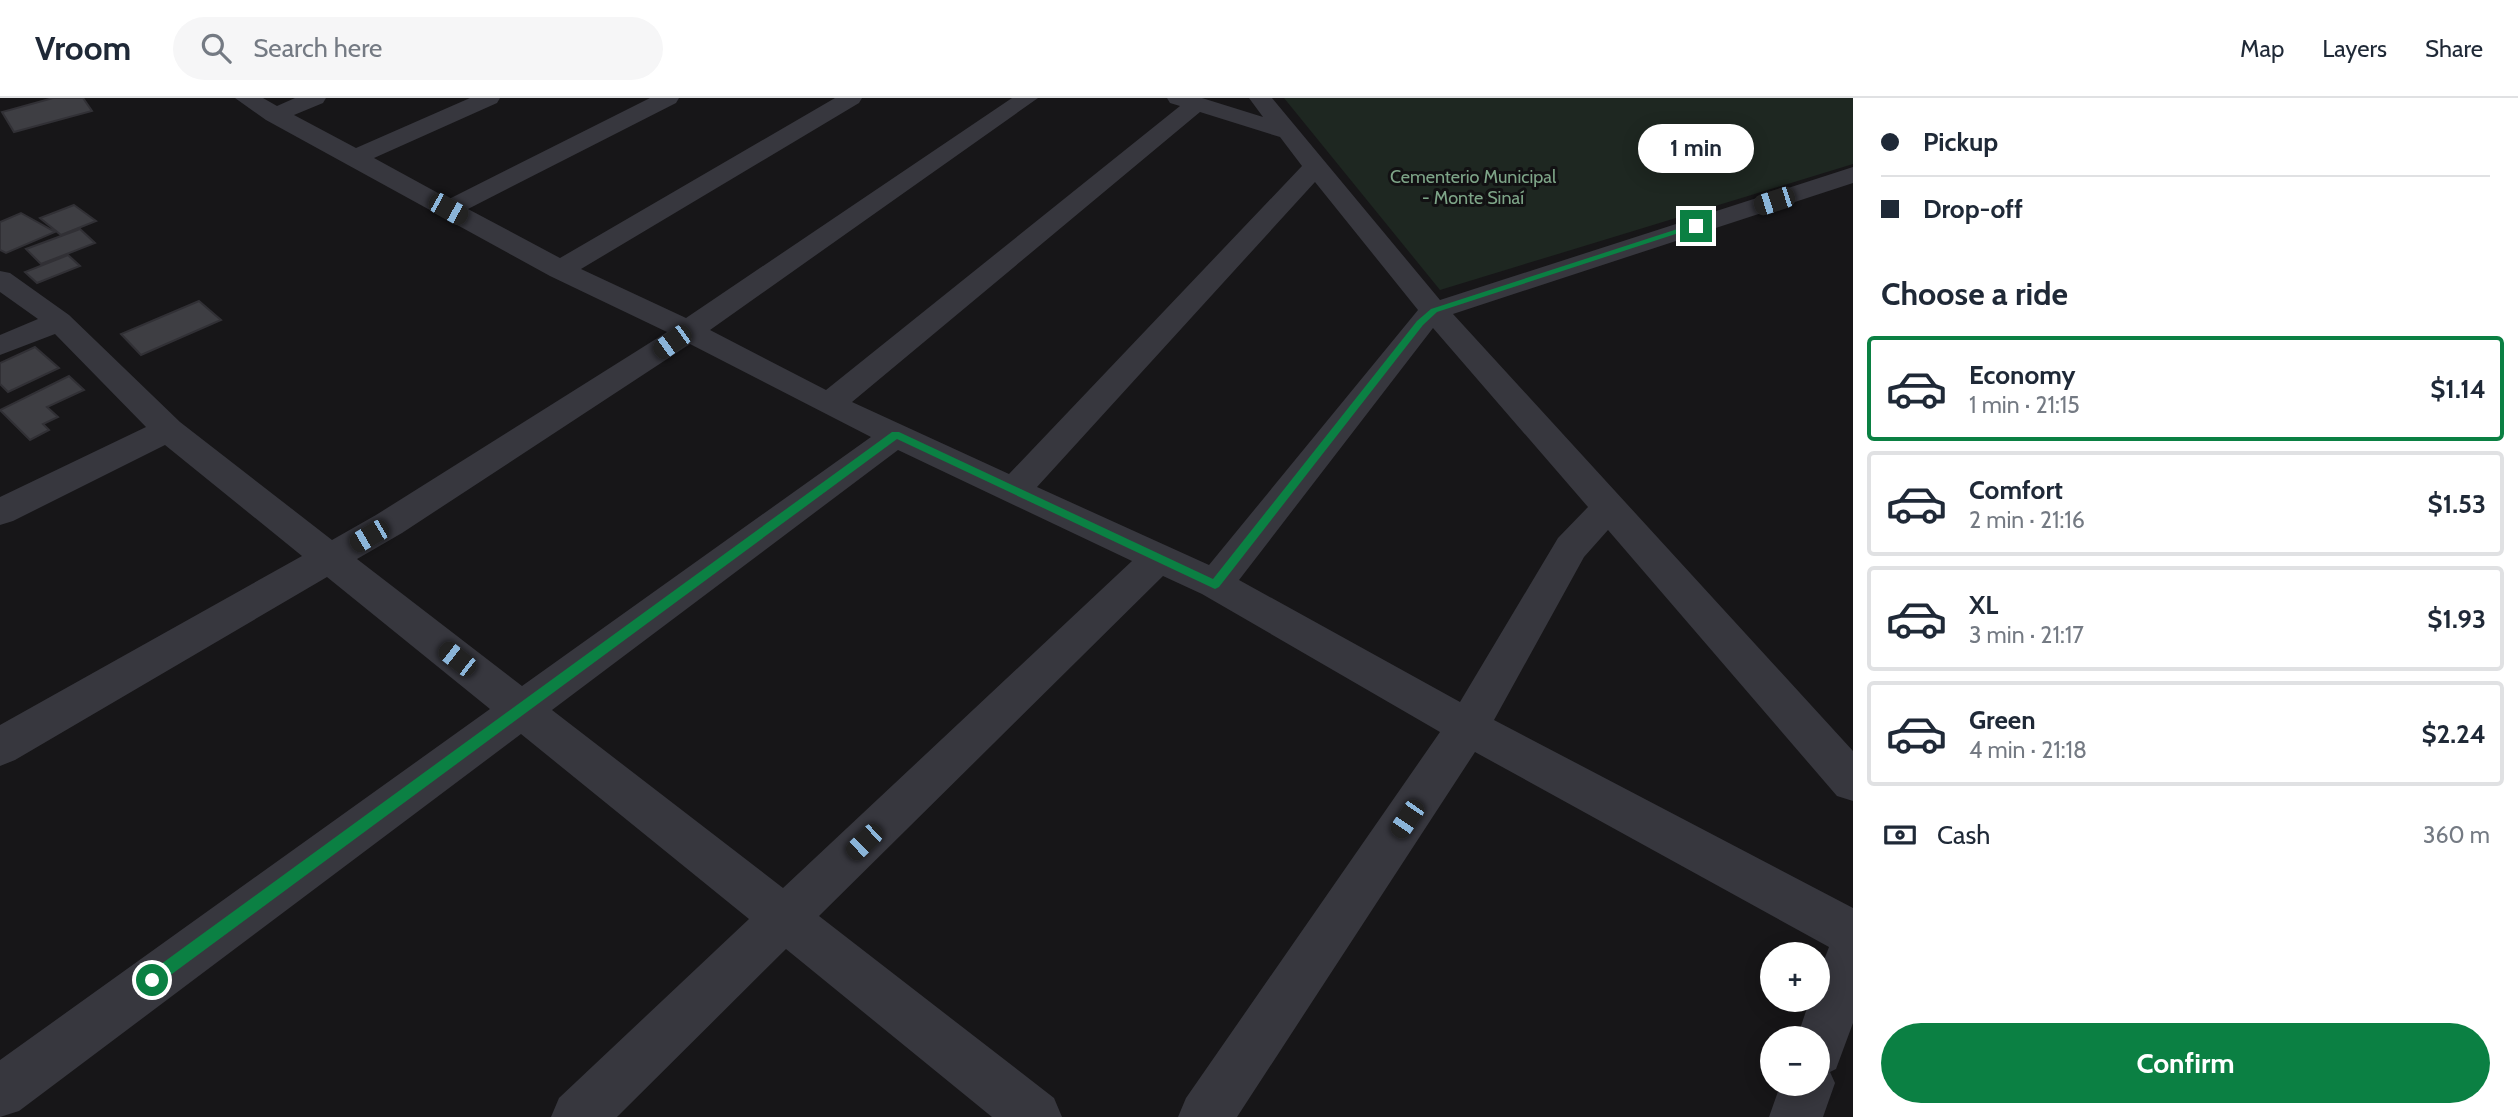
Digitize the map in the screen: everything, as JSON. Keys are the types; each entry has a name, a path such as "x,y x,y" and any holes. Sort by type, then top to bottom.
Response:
{"street":[{"path":"246,98 560,270 687,330 829,404 1215,584 1468,727 1853,934"},
{"path":"274,115 315,98"},
{"path":"354,158 489,98"},
{"path":"448,209 668,98"},
{"path":"560,270 851,98"},
{"path":"0,747 389,524 656,353 1027,98"},
{"path":"1260,98 1434,311 1853,782"},
{"path":"829,404 1187,101 1287,132"},
{"path":"1014,490 1315,167"},
{"path":"1215,584 1420,323 1434,311 1853,176"},
{"path":"0,278 59,321 168,430 1035,1117"},
{"path":"0,346 59,321"},
{"path":"0,512 168,430"},
{"path":"0,1092 896,435"},
{"path":"1205,1117 1468,727 1571,548 1599,517 1615,512"},
{"path":"578,1117 1158,558"},
{"path":"1826,1026 1853,947"},
{"path":"1796,1117 1803,1096"}],"green space":[{"name":"Cementerio Municipal - Monte Sinaí","path":"1284,98 1853,98 1853,164 1440,290"}],"building":[{"path":"53,98 83,98 92,111 14,132 2,112"},
{"path":"74,205 96,221 61,235 40,218"},
{"path":"21,213 55,232 6,253 0,250 0,222"},
{"path":"80,229 95,243 41,264 26,249"},
{"path":"68,255 80,266 37,283 25,272"},
{"path":"199,301 221,320 141,355 121,334"},
{"path":"35,347 59,368 8,392 0,384 0,363"},
{"path":"69,376 84,390 47,407 58,417 43,424 49,430 30,440 0,410"}],"route":[{"path":"152,980 896,435 1215,584 1420,323 1434,311 1696,226"}]}
